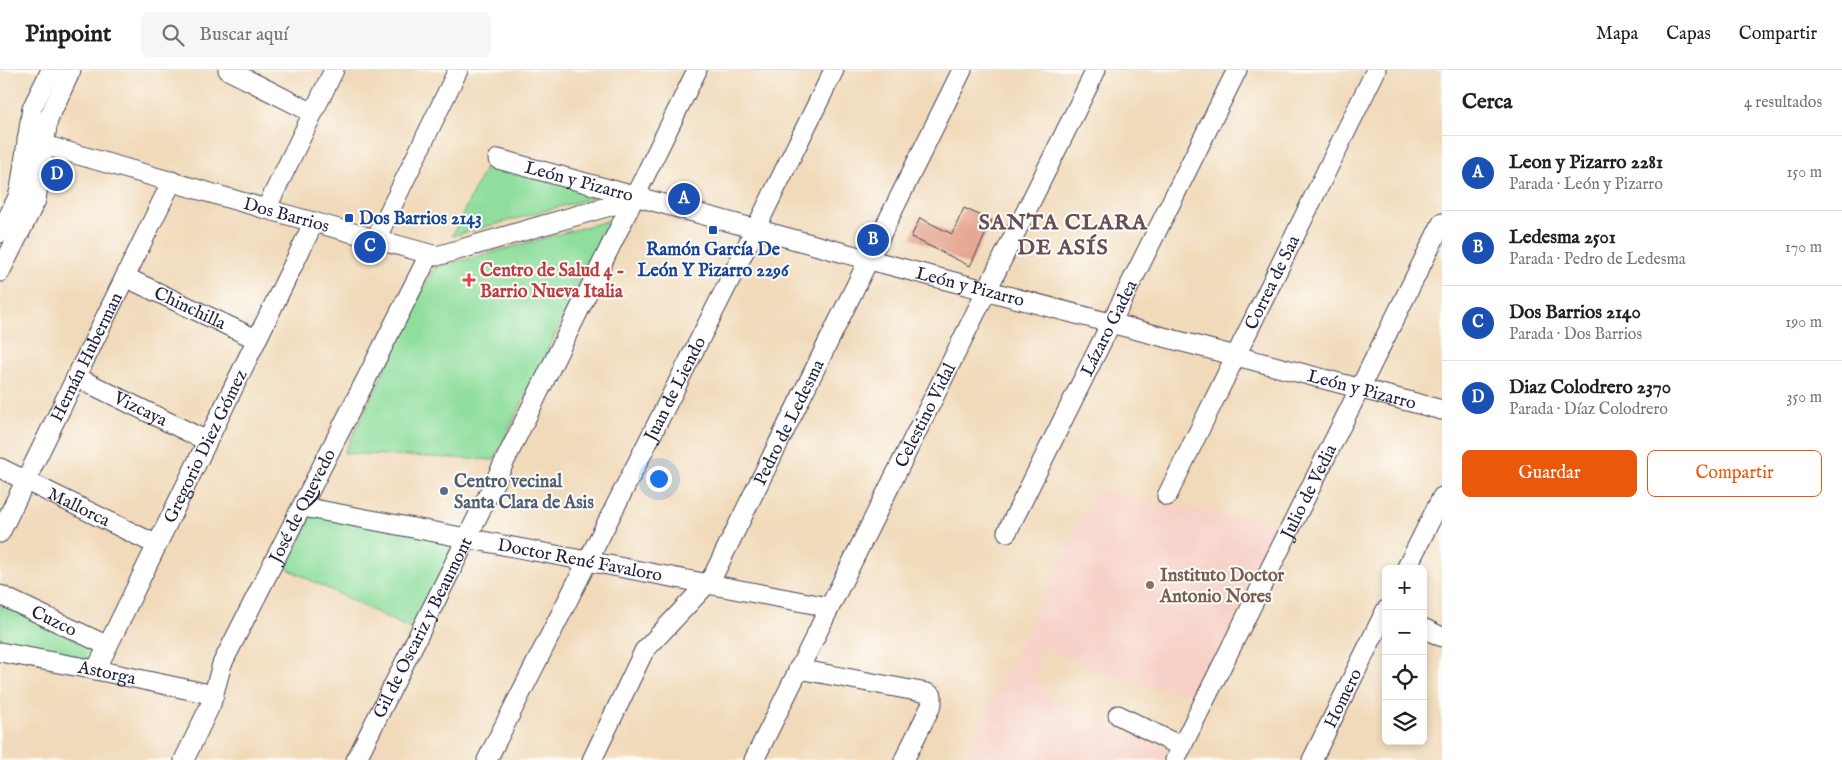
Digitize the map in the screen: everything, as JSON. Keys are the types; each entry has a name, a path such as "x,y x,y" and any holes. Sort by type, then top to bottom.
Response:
{"street":[{"path":"35,143 32,108 51,70"},
{"path":"0,233 10,217 17,200 35,143 71,70"},
{"path":"228,70 313,113"},
{"path":"266,209 334,70"},
{"path":"376,239 458,70"},
{"name":"Gil de Oscariz y Beaumont","path":"356,760 697,70"},
{"name":"Juan de Liendo","path":"487,760 834,70"},
{"name":"Pedro de Ledesma","path":"592,760 644,651 714,574 962,70"},
{"name":"Celestino Vidal","path":"754,760 1096,70"},
{"name":"Lázaro Gadea","path":"1007,532 1237,70"},
{"name":"Correa de Saa","path":"1166,496 1376,70"},
{"name":"Dos Barrios","path":"35,143 429,255 443,255 634,197"},
{"name":"León y Pizarro","path":"498,159 986,291 1442,410"},
{"name":"Hernán Huberman","path":"0,533 172,181"},
{"path":"0,272 10,217"},
{"name":"Gregorio Diez Gómez","path":"96,670 314,222"},
{"name":"Julio de Vedia","path":"1178,754 1442,223"},
{"name":"José de Quevedo","path":"189,759 214,695 222,664 429,255"},
{"name":"Chinchilla","path":"125,276 256,339"},
{"name":"Vizcaya","path":"76,377 207,440"},
{"name":"Mallorca","path":"0,468 157,545"},
{"path":"1408,565 1442,497"},
{"name":"Doctor René Favaloro","path":"303,507 829,607"},
{"name":"Cuzco","path":"0,595 108,646"},
{"name":"Homero","path":"1312,760 1382,618"},
{"path":"1427,630 1442,637"},
{"name":"Astorga","path":"0,652 214,695"},
{"path":"798,669 927,693 932,696 932,704 904,760"},
{"path":"1118,716 1178,754"}],"shaded area":[{"name":"Instituto Doctor Antonio Nores","path":"1095,491 1281,524 1196,697 1112,678 1043,647 1035,675 1046,695 1167,750 1162,760 963,760"}],"green space":[{"path":"487,164 603,195 452,236"},
{"path":"611,220 494,460 344,453 434,268"},
{"path":"314,511 456,540 412,630 286,568"},
{"path":"0,598 97,650 94,658 90,660 0,640"}],"building":[{"path":"964,208 992,221 970,266 911,237 920,218 952,234"}],"place":[{"name":"Diaz Colodrero 2370","path":"57,175"},
{"name":"Leon y Pizarro 2281","path":"684,199"},
{"name":"Dos Barrios 2143","path":"349,218"},
{"name":"Ramón García De León Y Pizarro 2296","path":"713,230"},
{"name":"Ledesma 2501","path":"873,240"},
{"name":"Dos Barrios 2140","path":"370,247"},
{"name":"Centro de Salud 4 - Barrio Nueva Italia","path":"469,280"},
{"name":"Centro vecinal Santa Clara de Asis","path":"444,491"},
{"name":"Instituto Doctor Antonio Nores","path":"1150,585"}],"district":[{"name":"SANTA CLARA DE ASÍS","path":"1063,234"}]}
